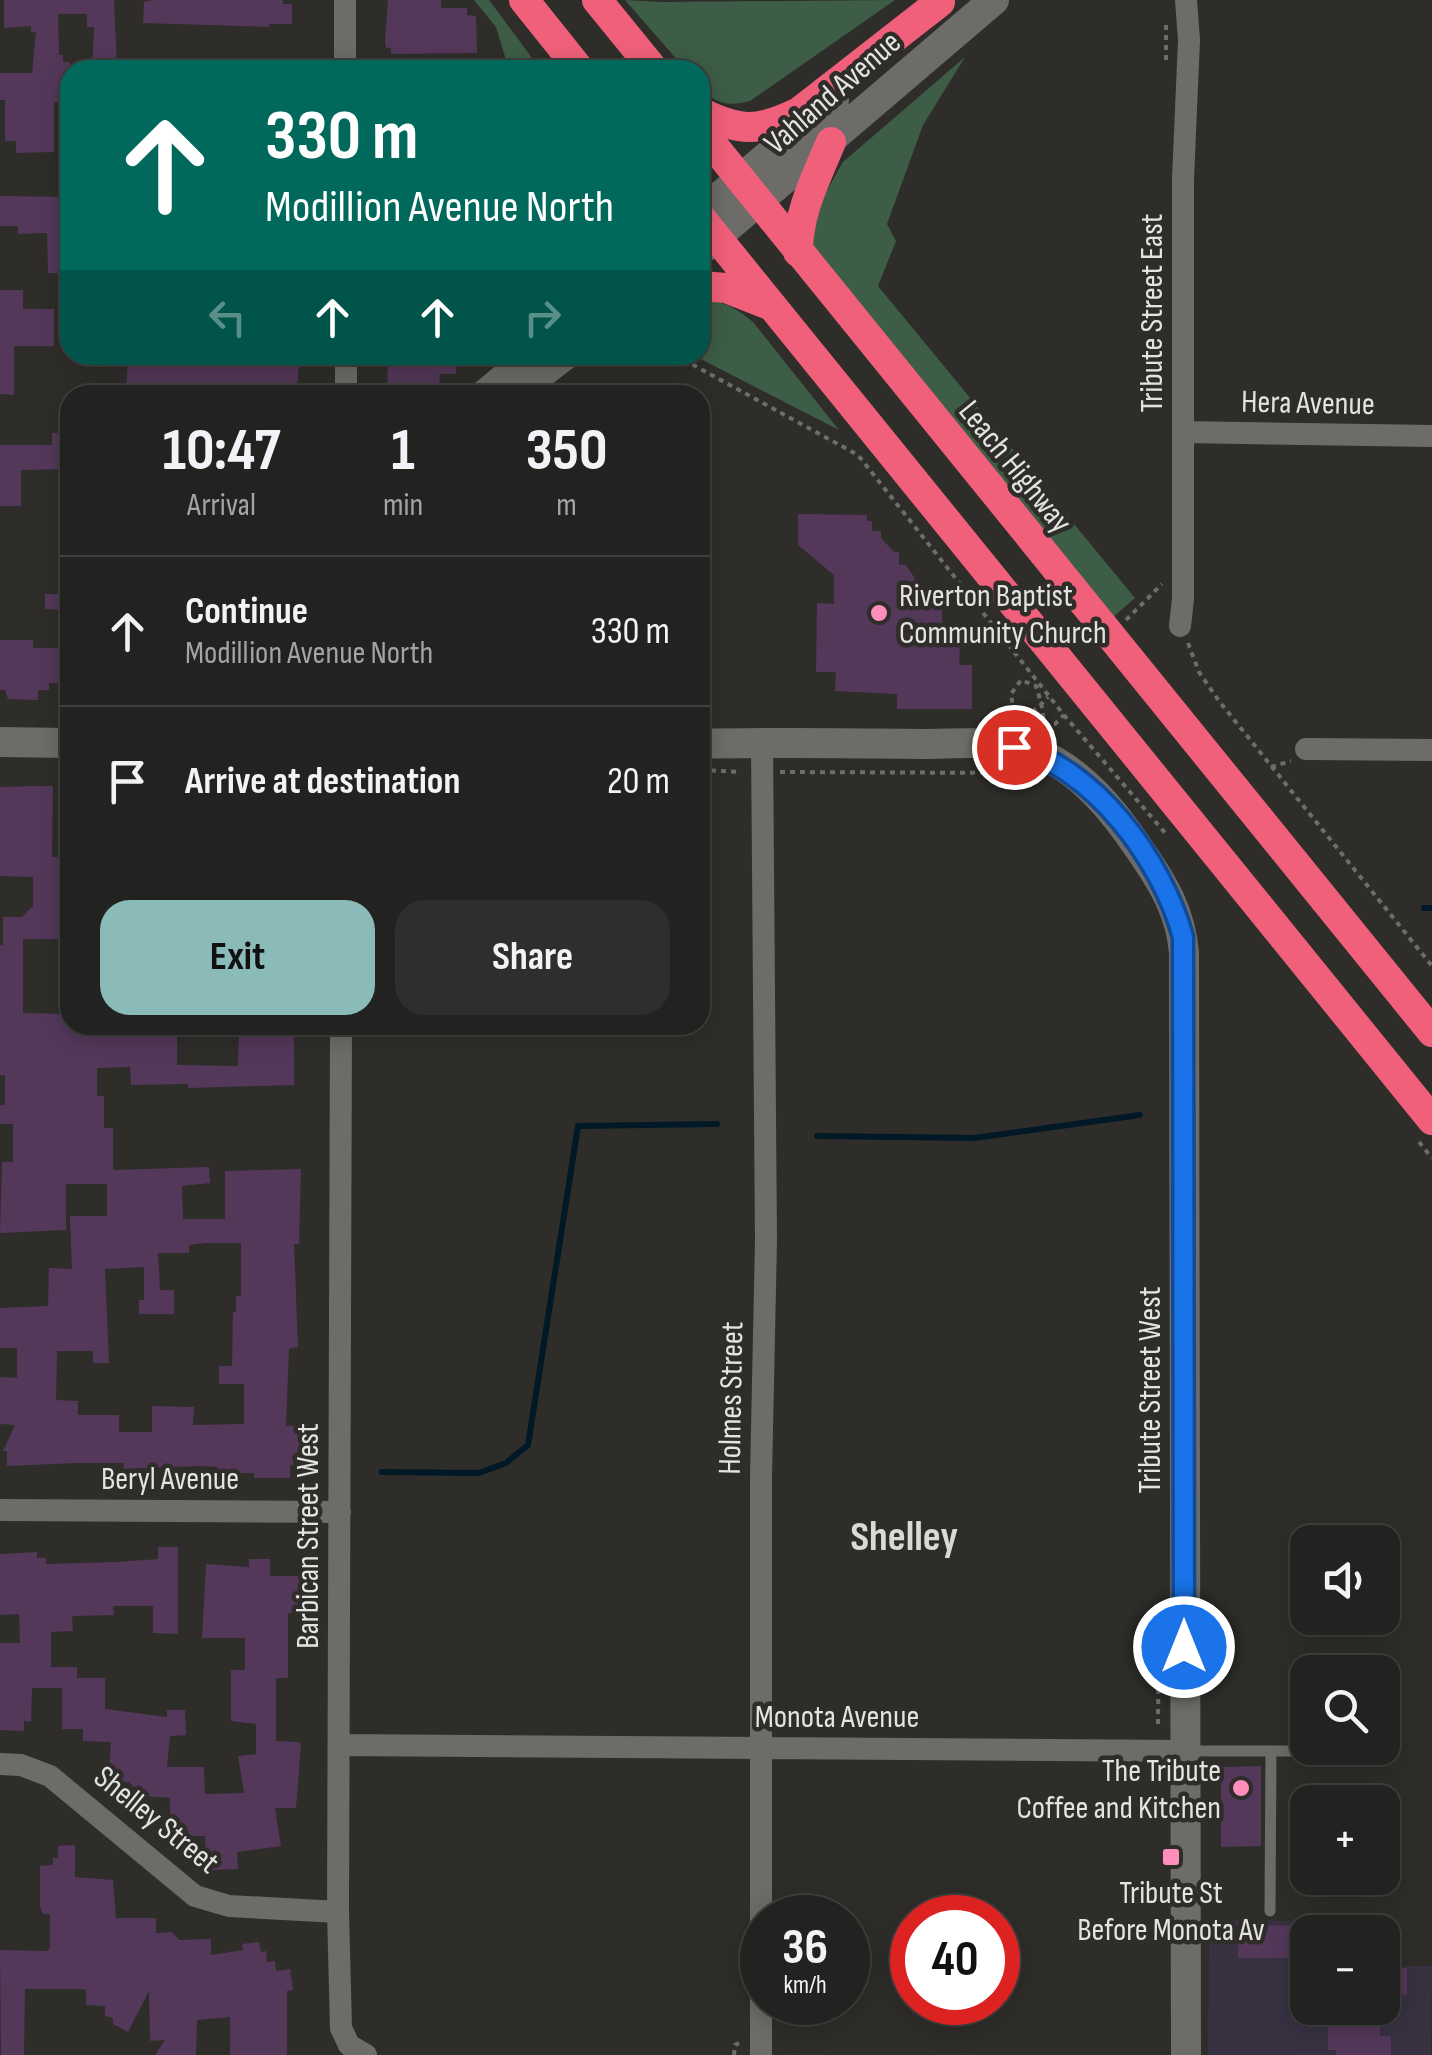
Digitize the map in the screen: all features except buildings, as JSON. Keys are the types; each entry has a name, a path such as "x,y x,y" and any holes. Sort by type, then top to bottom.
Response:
{"highway":[{"path":"524,0 572,60"},
{"path":"597,0 646,60"},
{"path":"710,117 730,126 756,128 799,112 942,1"},
{"name":"Leach Highway","path":"710,142 1432,1032"},
{"path":"798,252 807,198 832,142"},
{"path":"710,237 770,305 1426,1131"},
{"path":"710,287 726,288 770,305"}],"street":[{"path":"345,0 345,60"},
{"name":"Vahland Avenue","path":"750,192 832,142 994,0"},
{"name":"Tribute Street East","path":"1180,626 1184,599 1183,179 1189,40 1186,0"},
{"name":"Vahland Avenue","path":"710,225 750,192 942,1"},
{"path":"496,385 520,365"},
{"path":"526,385 552,365"},
{"name":"Hera Avenue","path":"1184,432 1432,436"},
{"path":"0,742 60,742"},
{"name":"Tribute Street West","path":"710,746 763,757 1014,747 1036,752 1088,786 1126,829 1165,885 1183,937 1186,2055"},
{"path":"1302,754 1432,750"},
{"name":"Holmes Street","path":"761,2055 761,1478 766,1240 763,757"},
{"name":"Barbican Street West","path":"341,1035 338,1912 341,2028 357,2050"},
{"name":"Beryl Avenue","path":"0,1510 340,1512"},
{"name":"Monota Avenue","path":"339,1745 1184,1751"},
{"name":"Shelley Street","path":"0,1764 21,1764 50,1776 195,1896 229,1906 338,1912"}],"lane":[{"name":"Monota Avenue","path":"1184,1751 1290,1751"},
{"path":"1270,1911 1271,1751"}],"path":[{"path":"693,365 858,455 1064,715 1176,842"},
{"path":"1180,626 1199,672 1432,966"},
{"path":"1044,725 1056,724 1064,715"},
{"path":"1271,767 1302,754"},
{"path":"710,768 763,757 1028,775"},
{"path":"1426,1131 1432,1158"},
{"path":"1158,1724 1159,1624"}],"shaded area":[{"path":"1209,1920 1290,1921 1290,2025 1400,2025 1400,1966 1432,1966 1431,2055 1208,2055"}],"green space":[{"path":"474,0 489,0 534,60 506,60 496,27"},
{"path":"625,0 895,0 750,101 722,103 710,96 710,60 677,60"},
{"path":"965,57 923,125 887,224 896,241 878,286 1135,598 1110,620 810,248 822,199 843,162"},
{"path":"710,301 729,306 753,322 839,430 710,364"}],"waterway":[{"path":"1424,908 1432,908"},
{"path":"817,1136 974,1138 1140,1115"},
{"path":"382,1472 479,1473 506,1463 528,1445 578,1126 717,1124"}],"place":[{"name":"Riverton Baptist Community Church","path":"879,613"},
{"name":"The Tribute Coffee and Kitchen","path":"1241,1788"},
{"name":"Tribute St Before Monota Av","path":"1171,1857"}],"district":[{"name":"Shelley","path":"904,1535"}],"route":[{"path":"1014,747 1036,752 1088,786 1126,829 1165,885 1183,937 1184,1647"}]}
